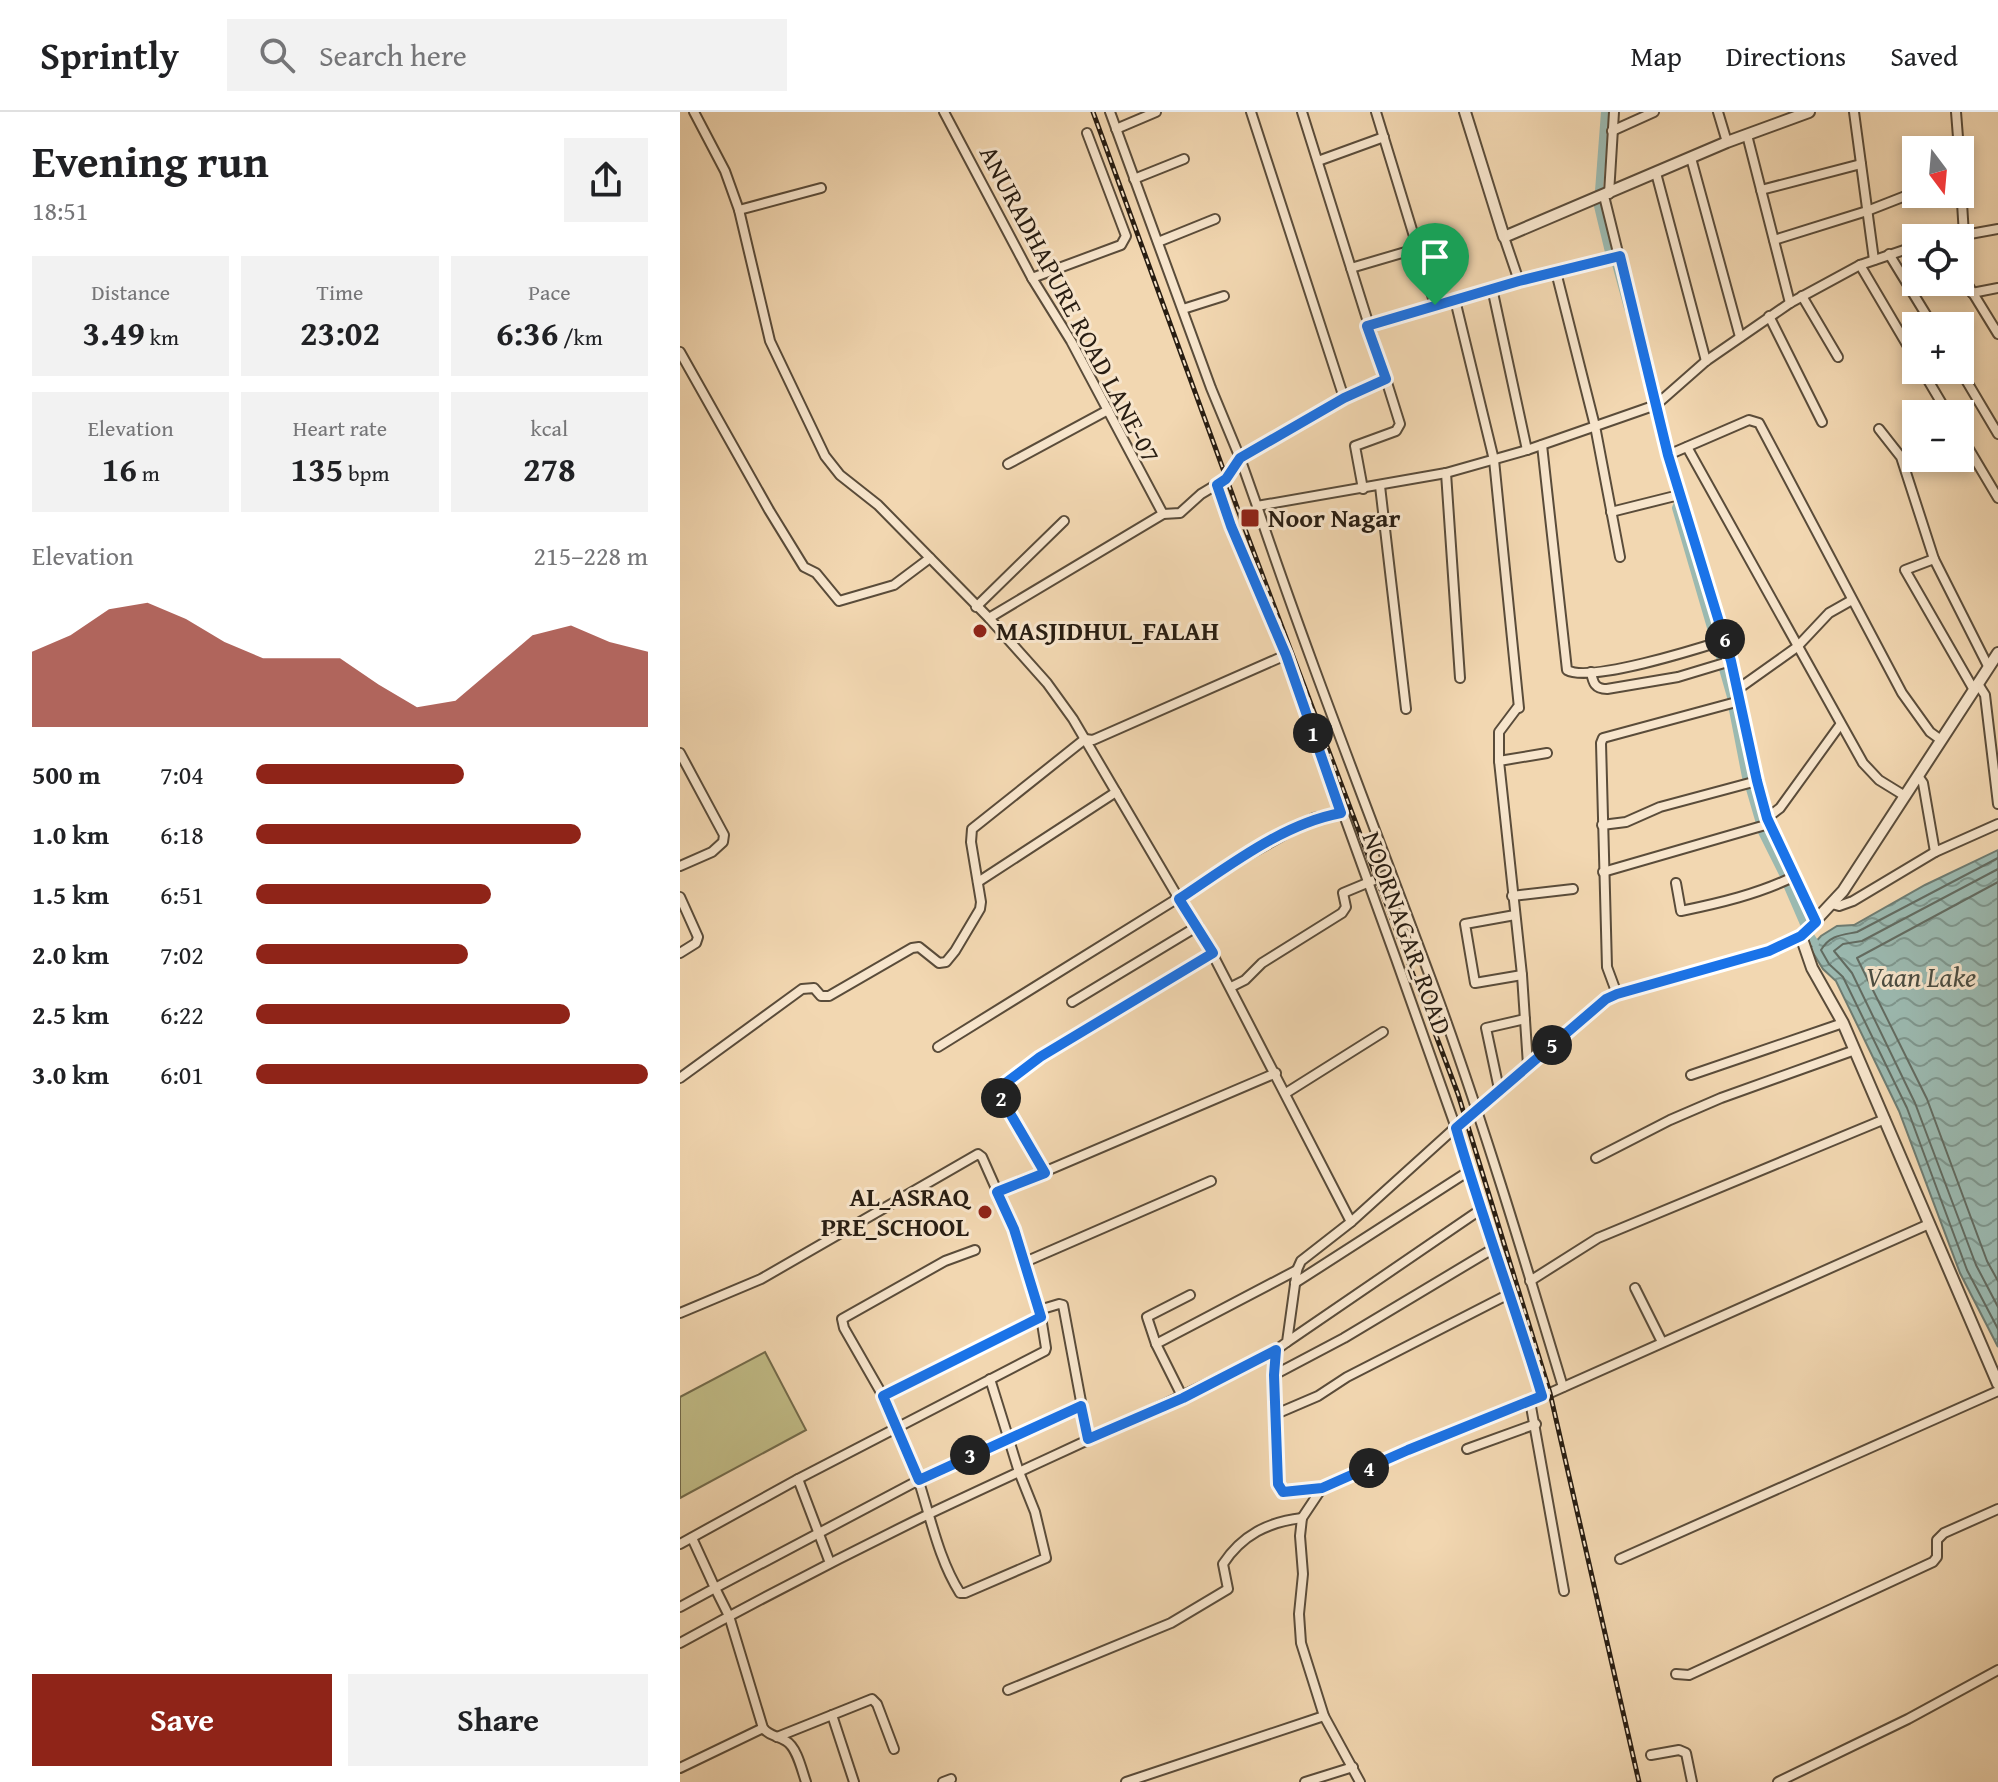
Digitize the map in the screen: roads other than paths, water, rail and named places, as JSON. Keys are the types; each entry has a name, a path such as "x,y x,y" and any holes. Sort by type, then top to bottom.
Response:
{"street":[{"path":"694,112 725,171 739,210 770,341 825,456 840,475 878,505 989,618 1047,683 1085,739 1198,926 1351,1222"},
{"name":"ANURADHAPURE ROAD LANE-07","path":"944,112 1163,514"},
{"path":"1110,112 1477,1108 1563,1387"},
{"path":"1116,129 1156,112"},
{"path":"1251,112 1344,398"},
{"path":"1302,112 1400,426 1396,431 1355,446 1363,489"},
{"path":"1376,112 1435,305"},
{"path":"1465,112 1519,281"},
{"path":"1614,112 1606,195 1668,455 1731,661 1768,821 1816,922"},
{"path":"1612,131 1654,112"},
{"path":"1718,112 1727,142"},
{"path":"1504,237 1727,142 1809,112"},
{"path":"1854,112 1874,260"},
{"path":"1956,112 1958,136"},
{"path":"1032,278 1121,245 1126,236 1087,133"},
{"path":"1747,135 1790,303"},
{"path":"1318,161 1384,137"},
{"path":"1691,158 1740,337"},
{"path":"1134,179 1184,159"},
{"path":"1761,190 1861,164"},
{"path":"1656,173 1706,361"},
{"path":"739,210 821,188"},
{"path":"1774,240 1902,197"},
{"path":"1158,242 1215,219"},
{"path":"1974,233 1998,229"},
{"path":"1351,268 1419,248"},
{"path":"1257,506 1446,473 1527,450 1656,405 1706,361 1769,316 1860,265 1902,250"},
{"path":"1889,254 1924,312"},
{"path":"1367,326 1492,288 1620,256"},
{"path":"1860,265 1902,336"},
{"path":"1556,272 1595,426 1620,557"},
{"path":"1492,288 1527,450"},
{"path":"1974,293 1998,288"},
{"path":"1974,295 1993,318 1998,334"},
{"path":"1183,309 1224,296"},
{"path":"1802,296 1838,357"},
{"path":"1455,300 1494,460 1517,708 1499,732 1499,761 1522,975 1528,1065"},
{"path":"1769,316 1822,422"},
{"path":"680,352 804,567 816,573 839,601 894,585 930,558"},
{"path":"989,618 1163,514 1180,513 1229,475 1240,458 1344,398 1386,379"},
{"path":"1968,384 1998,434"},
{"path":"1008,464 1108,410"},
{"path":"1668,455 1749,420 1759,423 1913,711 1941,740"},
{"path":"1879,429 1901,457 1934,559 1988,666"},
{"path":"1542,445 1567,670 1571,673 1591,672 1662,659 1725,640"},
{"path":"1687,447 1863,763 1879,780 1905,796"},
{"path":"1974,458 1998,498"},
{"path":"1446,473 1460,678"},
{"name":"NOORNAGAR_ROAD","path":"1217,485 1231,526 1286,655 1456,1128 1542,1396"},
{"path":"1380,486 1406,709"},
{"path":"1611,512 1679,495"},
{"path":"976,607 1064,521"},
{"path":"1934,559 1905,570 1976,687 1985,695 1998,804"},
{"path":"1738,689 1797,647 1829,613 1852,600"},
{"path":"1287,1342 1297,1270 1308,1253 1351,1222 1477,1108 1606,999 1769,951 1801,936 1816,922 1843,891 1998,653"},
{"path":"681,1074 802,989 814,988 821,996 829,996 912,948 919,947 939,963 946,962 980,909 972,829 1085,739 1093,740 1286,655"},
{"path":"1591,672 1594,684 1600,689 1607,689 1678,677 1731,661"},
{"path":"1617,994 1607,967 1602,825 1603,738 1740,701"},
{"path":"1603,872 1768,821 1840,725"},
{"path":"680,753 724,835 723,842 712,852 680,866"},
{"path":"1499,761 1547,753"},
{"path":"1918,776 1923,783 1935,852"},
{"path":"1602,825 1626,822 1660,807 1757,781"},
{"path":"978,882 1116,792"},
{"path":"938,1047 1241,859 1314,818 1341,813"},
{"path":"1832,904 1839,906 1853,901 1935,852 1998,824"},
{"path":"1231,987 1245,980 1262,963 1342,913 1346,907 1343,893 1391,873"},
{"path":"1676,883 1681,911 1731,900 1793,877"},
{"path":"1512,896 1573,889"},
{"path":"680,897 698,937 696,943 680,953"},
{"path":"1515,915 1465,924 1475,983 1522,975"},
{"path":"1072,1002 1198,926"},
{"path":"1801,936 1812,968 1855,1050 1998,1384"},
{"path":"1045,1173 1000,1096 1003,1085 1040,1057 1213,953"},
{"path":"1499,1089 1486,1028 1525,1019"},
{"path":"1691,1075 1843,1023"},
{"path":"1286,1093 1383,1032"},
{"path":"1596,1158 1721,1098 1855,1050"},
{"path":"997,1192 1276,1073"},
{"path":"1530,1281 1598,1238 1885,1119"},
{"path":"680,1313 761,1279 978,1154 1014,1229 1040,1314 1046,1348 680,1544"},
{"path":"1295,1283 1469,1171"},
{"path":"1025,1262 1211,1181"},
{"path":"680,1643 927,1515 1183,1398 1276,1350 1480,1210"},
{"path":"1276,1350 1278,1484 1283,1492 1322,1488 1563,1387 1929,1224"},
{"path":"1274,1375 1344,1338 1496,1247"},
{"path":"975,1250 945,1261 842,1319 844,1328 883,1396 919,1480 927,1515 960,1593 969,1593 1045,1560 1035,1512 990,1379"},
{"path":"1156,1344 1297,1270"},
{"path":"1635,1288 1662,1342"},
{"path":"1276,1414 1318,1396 1347,1377 1509,1294"},
{"path":"1183,1398 1156,1344 1147,1317 1190,1295"},
{"path":"883,1396 1059,1304 1063,1305 1088,1439"},
{"path":"1620,1559 1998,1391"},
{"path":"1530,1401 1564,1591"},
{"path":"680,1607 919,1480 1081,1406"},
{"path":"1488,1418 1496,1438"},
{"path":"1467,1449 1536,1424"},
{"path":"798,1479 830,1563"},
{"path":"1322,1488 1302,1518 1301,1643 1324,1716 1360,1782"},
{"path":"1676,1674 1689,1675 1933,1562 1937,1557 1937,1540 1944,1533 1998,1509"},
{"path":"1008,1690 1171,1623 1228,1589 1223,1564 1236,1545 1262,1527 1302,1518"},
{"path":"692,1538 729,1616 763,1728 776,1738 786,1740 792,1747 806,1782"},
{"path":"1778,1782 1908,1719 1998,1670"},
{"path":"776,1738 875,1700 894,1749"},
{"path":"832,1715 854,1782"},
{"path":"1126,1782 1324,1716"},
{"path":"680,1768 763,1728"},
{"path":"1651,1755 1679,1750 1686,1753 1692,1782"},
{"path":"1305,1782 1353,1767"}],"water":[{"name":"Vaan Lake","path":"1998,850 1998,1347 1960,1273 1899,1111 1836,981 1823,969 1810,948 1837,926 1854,925 1925,885"}],"waterway":[{"path":"1599,191 1605,112"},
{"path":"1598,206 1609,252"},
{"path":"1616,264 1628,308"},
{"path":"1678,503 1676,508 1714,638"},
{"path":"1717,649 1720,657"},
{"path":"1723,669 1731,697"},
{"path":"1733,710 1746,777"},
{"path":"1750,789 1759,820"},
{"path":"1762,832 1783,874"},
{"path":"1788,887 1804,924"},
{"path":"1811,937 1815,943"}],"railway":[{"path":"1093,112 1242,521 1458,1094 1550,1393 1639,1782"}],"place":[{"name":"Noor Nagar","path":"1250,518"},
{"name":"MASJIDHUL_FALAH","path":"980,631"},
{"name":"AL_ASRAQ PRE_SCHOOL","path":"985,1212"}]}
